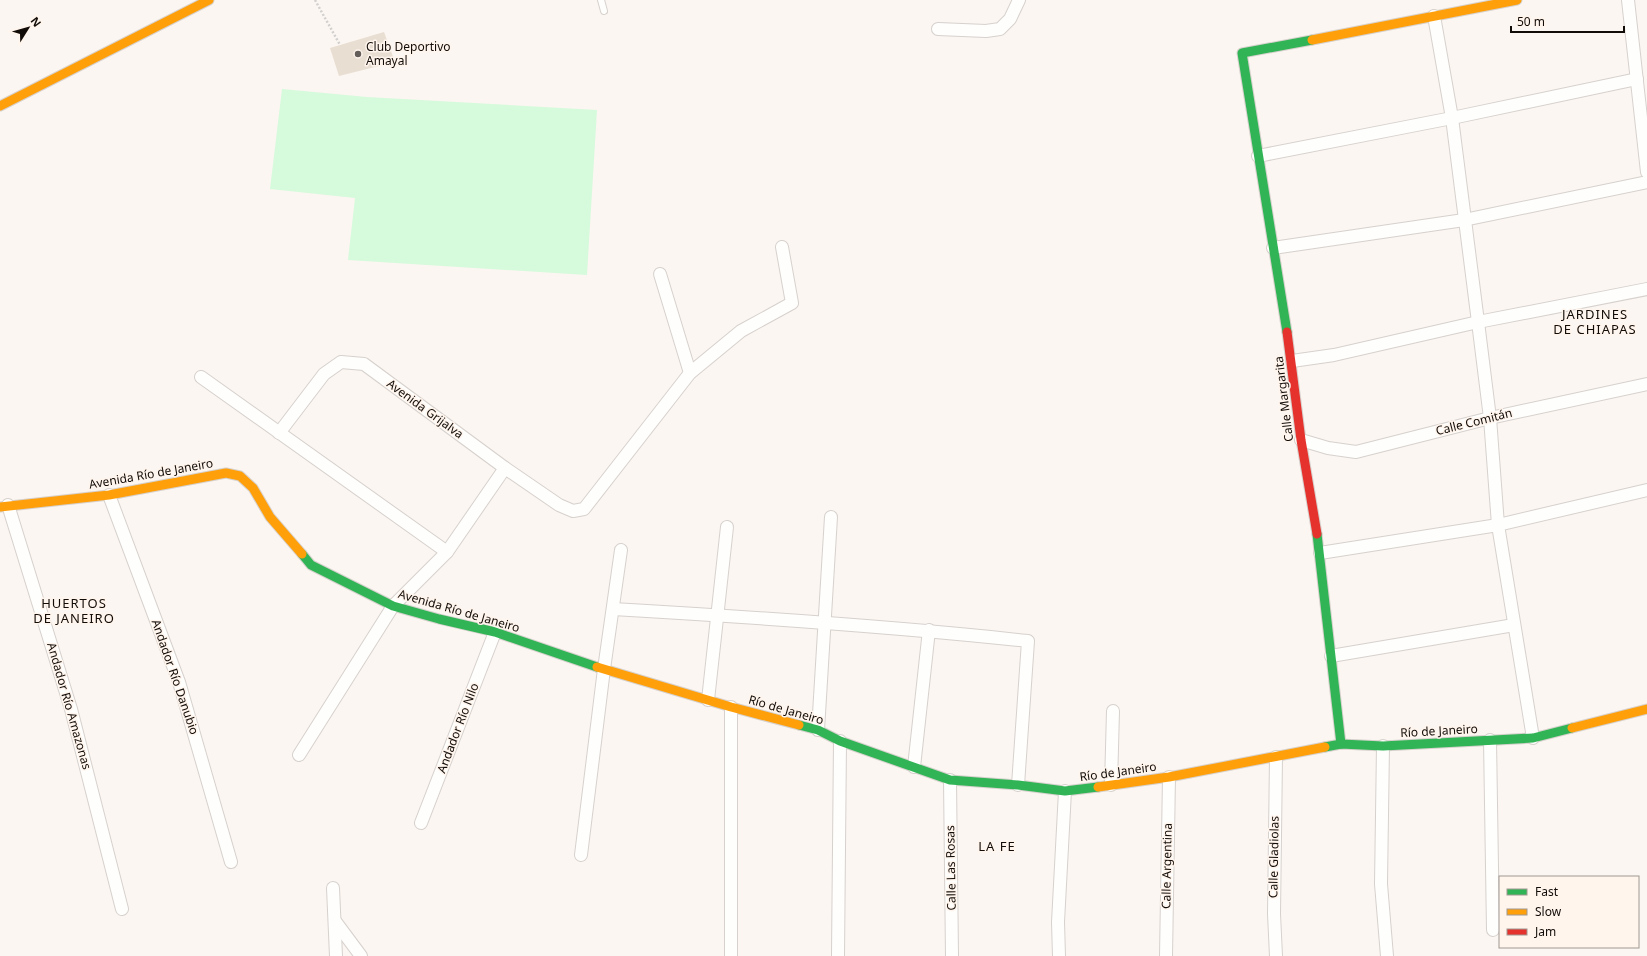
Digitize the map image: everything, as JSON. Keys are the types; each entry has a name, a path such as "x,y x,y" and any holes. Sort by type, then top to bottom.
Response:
{"street":[{"path":"0,106 209,0"},
{"path":"938,29 986,31 1000,29 1010,19 1019,0"},
{"path":"1517,0 1434,16 1452,118 1478,322 1490,418 1498,525 1533,738"},
{"path":"1628,0 1646,148 1647,172"},
{"name":"Calle Margarita","path":"1340,744 1320,553 1301,440 1292,361 1272,248 1242,53 1434,16"},
{"path":"1258,156 1452,118 1637,79"},
{"path":"1272,248 1464,220 1647,182"},
{"name":"Avenida Grijalva","path":"279,433 324,374 341,362 364,364 505,468 559,505 573,511 584,509 690,373 741,331 792,303 782,247"},
{"path":"660,274 690,373"},
{"path":"1292,361 1334,355 1478,322 1647,289"},
{"path":"201,377 447,552"},
{"name":"Calle Comitán","path":"1301,440 1328,448 1356,452 1490,418 1647,384"},
{"path":"299,755 393,606 447,552 505,468"},
{"name":"Avenida Río de Janeiro","path":"4,506 109,495 226,473 240,476 253,488 270,517 311,565 393,606 494,632 604,669"},
{"path":"1320,553 1498,525 1647,490"},
{"name":"Andador Río Danubio","path":"109,495 179,682 231,862"},
{"name":"Andador Río Amazonas","path":"4,506 71,709 122,909"},
{"path":"818,730 831,517"},
{"path":"708,700 727,527"},
{"path":"581,855 604,669 621,550"},
{"path":"612,609 929,630 1028,641 1018,785"},
{"path":"1331,656 1514,624"},
{"path":"914,767 929,630"},
{"name":"Andador Río Nilo","path":"421,823 494,632"},
{"name":"Río de Janeiro","path":"604,669 731,707 818,730 840,741 950,780 1018,785 1065,791 1169,777 1340,744 1383,746 1533,738 1647,709"},
{"path":"731,707 731,956"},
{"path":"1111,785 1113,711"},
{"path":"1490,740 1493,930"},
{"path":"838,956 840,741"},
{"path":"1383,746 1381,884 1387,956"},
{"name":"Calle Gladiolas","path":"1276,757 1274,914 1276,956"},
{"name":"Calle Argentina","path":"1166,956 1169,777"},
{"name":"Calle Las Rosas","path":"950,780 952,956"},
{"path":"1059,956 1058,922 1065,791"},
{"path":"333,888 336,956"},
{"path":"335,921 361,956"}],"lane":[{"path":"601,0 604,11"}],"path":[{"path":"315,0 340,45"}],"green space":[{"path":"282,89 367,97 597,110 587,275 348,260 355,198 270,189"}],"building":[{"path":"384,32 395,62 339,76 330,48"}],"traffic: fast":[{"path":"1287,332 1242,53 1312,40"},
{"path":"1317,534 1341,744"},
{"path":"302,554 311,565 393,606 439,619 495,632 597,667"},
{"path":"799,725 818,730 840,741 950,780 1018,785 1065,791 1098,787"},
{"path":"1325,747 1341,744 1383,746 1533,738 1572,728"}],"traffic: slow":[{"path":"0,106 209,0"},
{"path":"1312,40 1517,0"},
{"path":"0,507 109,495 226,473 240,476 253,488 270,517 302,554"},
{"path":"597,667 731,707 799,725"},
{"path":"1572,728 1647,709"},
{"path":"1098,787 1169,777 1325,747"}],"traffic: jam":[{"path":"1287,332 1301,440 1317,534"}],"place":[{"name":"Club Deportivo Amayal","path":"358,54"}],"district":[{"name":"JARDINES DE CHIAPAS","path":"1595,322"},
{"name":"HUERTOS DE JANEIRO","path":"74,610"},
{"name":"LA FE","path":"997,846"}]}
